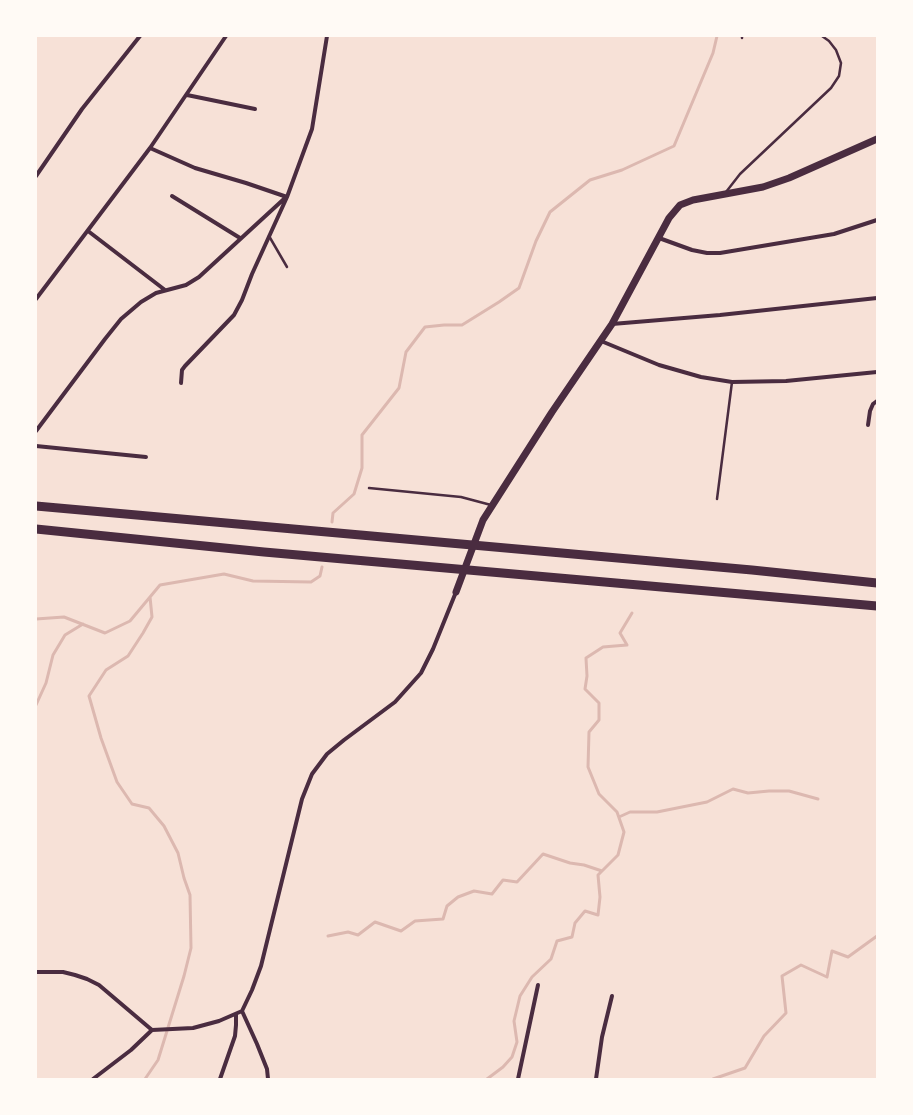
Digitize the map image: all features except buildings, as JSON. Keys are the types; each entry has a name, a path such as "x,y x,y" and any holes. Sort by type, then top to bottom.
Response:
{"highway":[{"path":"36,506 877,583"},
{"path":"36,529 257,551 877,606"}],"street":[{"path":"36,176 82,109 140,36"},
{"path":"36,299 150,148 226,36"},
{"path":"181,383 182,370 234,315 287,197 312,130 327,36"},
{"path":"186,95 255,109"},
{"path":"93,1079 130,1050 152,1030 193,1028 219,1021 242,1011 261,966 302,799 312,774 326,754 395,702 421,673 433,649 483,520 552,412 612,324 669,218 680,205 693,200 763,187 789,178 877,139"},
{"path":"150,148 195,168 287,197"},
{"path":"172,196 240,238"},
{"path":"36,431 104,339 121,319 141,302 156,293 186,285 199,278 240,238 287,197"},
{"path":"659,238 692,250 707,253 720,253 834,234 877,220"},
{"path":"88,231 165,290"},
{"path":"612,324 720,315 877,298"},
{"path":"601,341 660,364 701,377 732,382 786,381 877,372"},
{"path":"868,424 870,411 873,404 877,401"},
{"path":"36,446 146,457"},
{"path":"36,972 63,972 87,979 99,985 152,1030"},
{"path":"518,1079 538,985"},
{"path":"596,1079 602,1037 612,996"},
{"path":"242,1011 257,1044 268,1079"},
{"path":"220,1079 234,1036 236,1014"}],"lane":[{"path":"725,194 740,174 831,88 839,76 841,63 836,50 829,41 822,36"},
{"path":"269,235 288,267"},
{"path":"717,499 732,382"},
{"path":"369,488 461,497 492,506"}],"waterway":[{"path":"332,522 333,513 354,494 362,468 362,435 399,388 406,352 425,327 462,325 519,288 536,241 550,212 590,180 622,170 674,146 713,53 717,36"},
{"path":"36,619 64,617 105,633 130,621 160,585 224,574 253,581 311,582 320,576 322,567"},
{"path":"145,1079 158,1060 191,948 190,895 178,853 164,826 149,808 132,804 117,782 101,738 89,696 106,670 128,656 143,633 152,617 150,597"},
{"path":"487,1079 503,1067 512,1057 517,1042 514,1021 520,996 532,977 551,959 557,941 572,937 575,923 585,911 598,915 600,897 598,875 618,855 624,832 617,812 599,794 588,767 589,732 599,720 599,703 585,689 587,676 586,658 603,647 627,645 620,633 632,613"},
{"path":"36,705 46,683 53,655 65,635 83,624"},
{"path":"619,817 630,812 657,812 707,802 733,789 748,793 789,791 818,799"},
{"path":"328,936 348,932 358,935 375,922 401,931 415,921 443,919 447,906 458,897 474,891 492,894 503,880 517,882 543,854 602,871"},
{"path":"713,1079 745,1068 764,1036 786,1013 782,976 801,965 827,977 832,951 848,957 877,936"}]}
